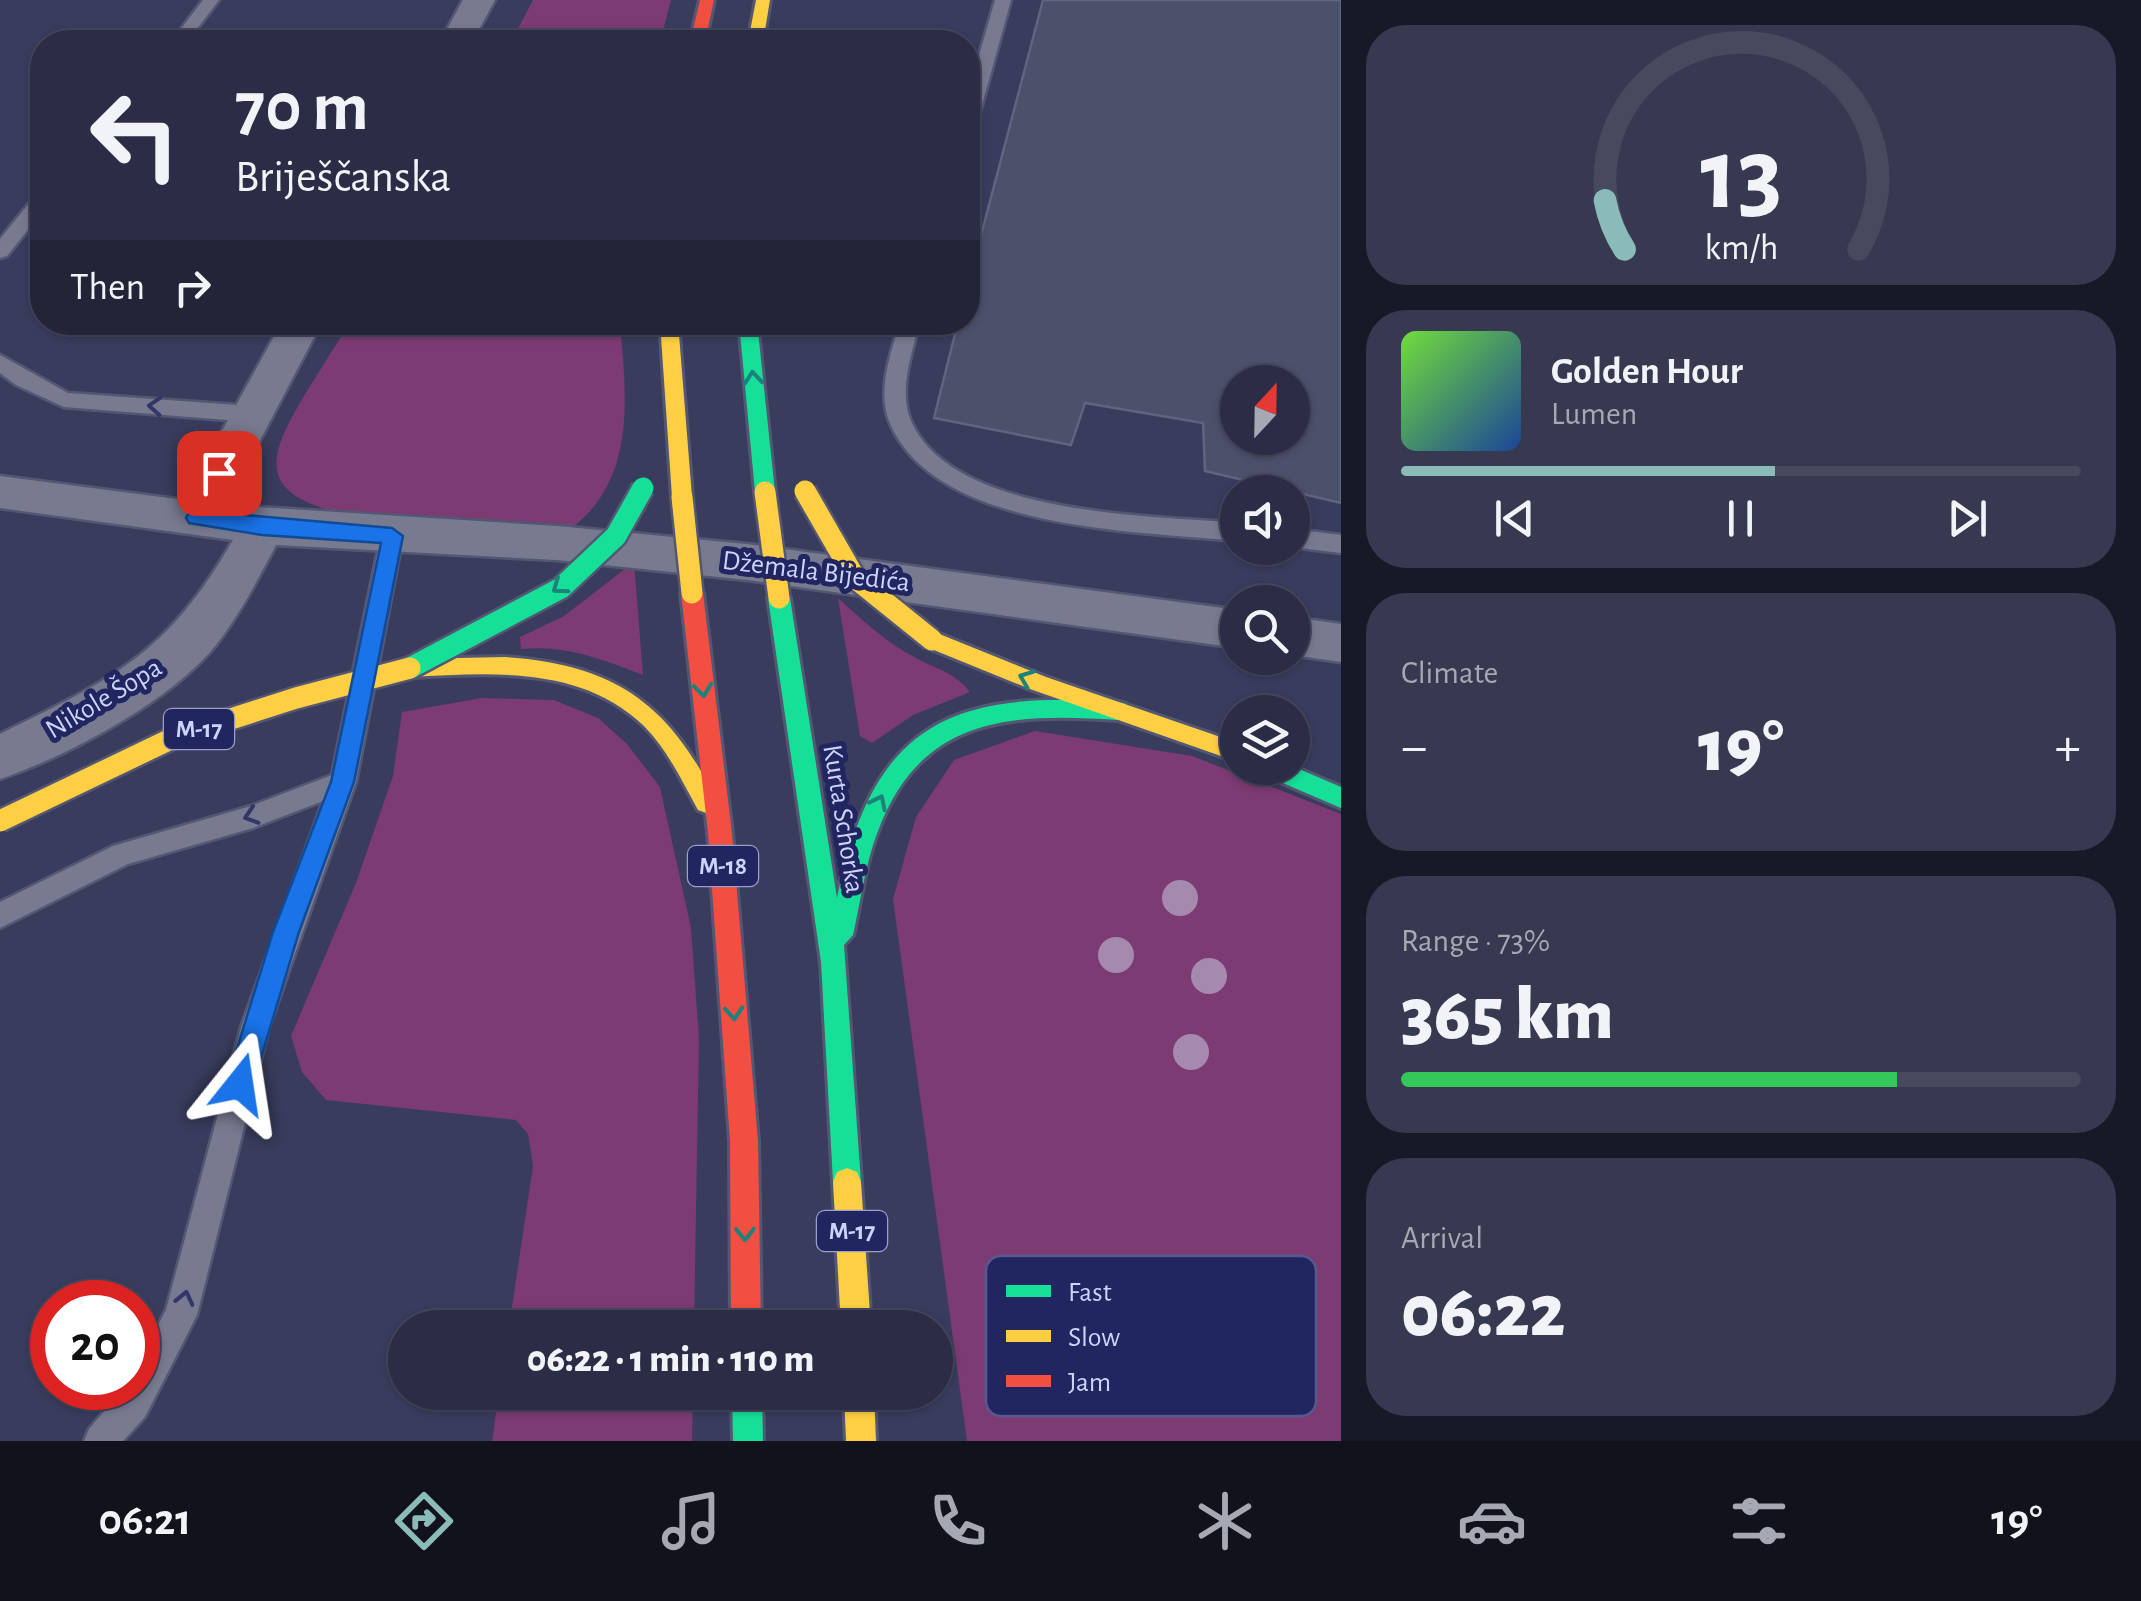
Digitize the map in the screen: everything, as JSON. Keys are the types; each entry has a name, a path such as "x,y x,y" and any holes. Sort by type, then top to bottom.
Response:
{"main road":[{"path":"699,30 706,0"},
{"path":"757,30 763,0"},
{"name":"M-17","path":"0,821 175,737 296,698 410,668 506,621 562,588 616,536 649,472 674,410 670,335"},
{"name":"Kurta Schorka","path":"749,335 779,598 834,962 855,1310"},
{"name":"M-18","path":"674,410 720,833 744,1140 746,1310"},
{"path":"758,433 793,477 854,578 932,640 1220,747"},
{"path":"410,668 508,664 563,670 605,683 642,707 684,757 720,833"},
{"path":"834,962 866,828 890,778 920,744 965,721 1008,707 1118,711"},
{"path":"1310,785 1341,798"},
{"path":"747,1410 748,1441"},
{"path":"860,1410 862,1441"}],"street":[{"path":"463,30 479,0"},
{"path":"196,518 295,335"},
{"name":"Džemala Bijedića","path":"0,492 262,527 557,544 747,562 1220,627"},
{"name":"Nikole Šopa","path":"0,758 124,694 168,664 197,634 262,527"},
{"path":"1310,639 1341,643"}],"lane":[{"path":"188,30 211,0"},
{"path":"980,80 1003,0"},
{"path":"0,252 30,215"},
{"path":"906,335 894,376 900,422 922,453 960,486 1047,510 1220,530"},
{"path":"0,362 24,380 64,400 252,414"},
{"path":"101,1441 134,1405 181,1314 255,1027 343,782 392,536"},
{"path":"1310,540 1341,544"},
{"path":"0,916 122,854 253,816 343,782"}],"shaded area":[{"path":"533,0 671,0 663,30 517,30"},
{"path":"342,335 621,335 625,405 618,459 594,506 574,526 342,514 315,506 283,485 277,472 282,439"},
{"path":"634,562 643,675 568,651 521,649 520,637 564,616"},
{"path":"838,598 895,645 952,676 970,692 913,715 872,743 860,736"},
{"path":"482,698 554,700 598,718 627,744 660,787 691,928 699,1038 694,1310 512,1310 533,1166 528,1134 516,1120 326,1100 302,1072 291,1036 356,883 393,776 402,712"},
{"path":"1035,731 1192,756 1220,767 1220,785 1266,785 1341,814 1341,1441 967,1441 953,1338 953,1310 949,1310 893,899 916,817 954,760"},
{"path":"497,1410 693,1410 692,1441 492,1441"}],"building":[{"path":"1043,0 1341,0 1341,503 1310,496 1310,475 1222,475 1205,471 1203,423 1085,403 1071,445 934,418 955,335 980,335 980,239"}],"traffic: fast":[{"path":"749,335 765,492"},
{"path":"410,668 561,588 616,536 643,488"},
{"path":"779,598 834,962 847,1182"},
{"path":"841,935 862,843 885,789 908,758 935,735 966,720 1000,712 1037,708 1118,711"},
{"path":"1310,785 1341,798"},
{"path":"747,1410 748,1441"}],"traffic: slow":[{"path":"757,30 763,0"},
{"path":"670,335 682,497"},
{"path":"805,491 855,578 932,640"},
{"path":"765,492 779,598"},
{"path":"682,497 692,593"},
{"path":"932,640 1038,683 1220,747"},
{"path":"410,668 538,668 598,684 626,698 660,728 706,803"},
{"path":"0,821 175,737 296,698 410,668"},
{"path":"847,1182 855,1310"},
{"path":"860,1410 861,1441"}],"traffic: jam":[{"path":"700,30 707,0"},
{"path":"692,593 720,833 744,1141 746,1310"}],"route":[{"path":"219,473 196,518 392,536 343,782 286,932 240,1084"}]}
